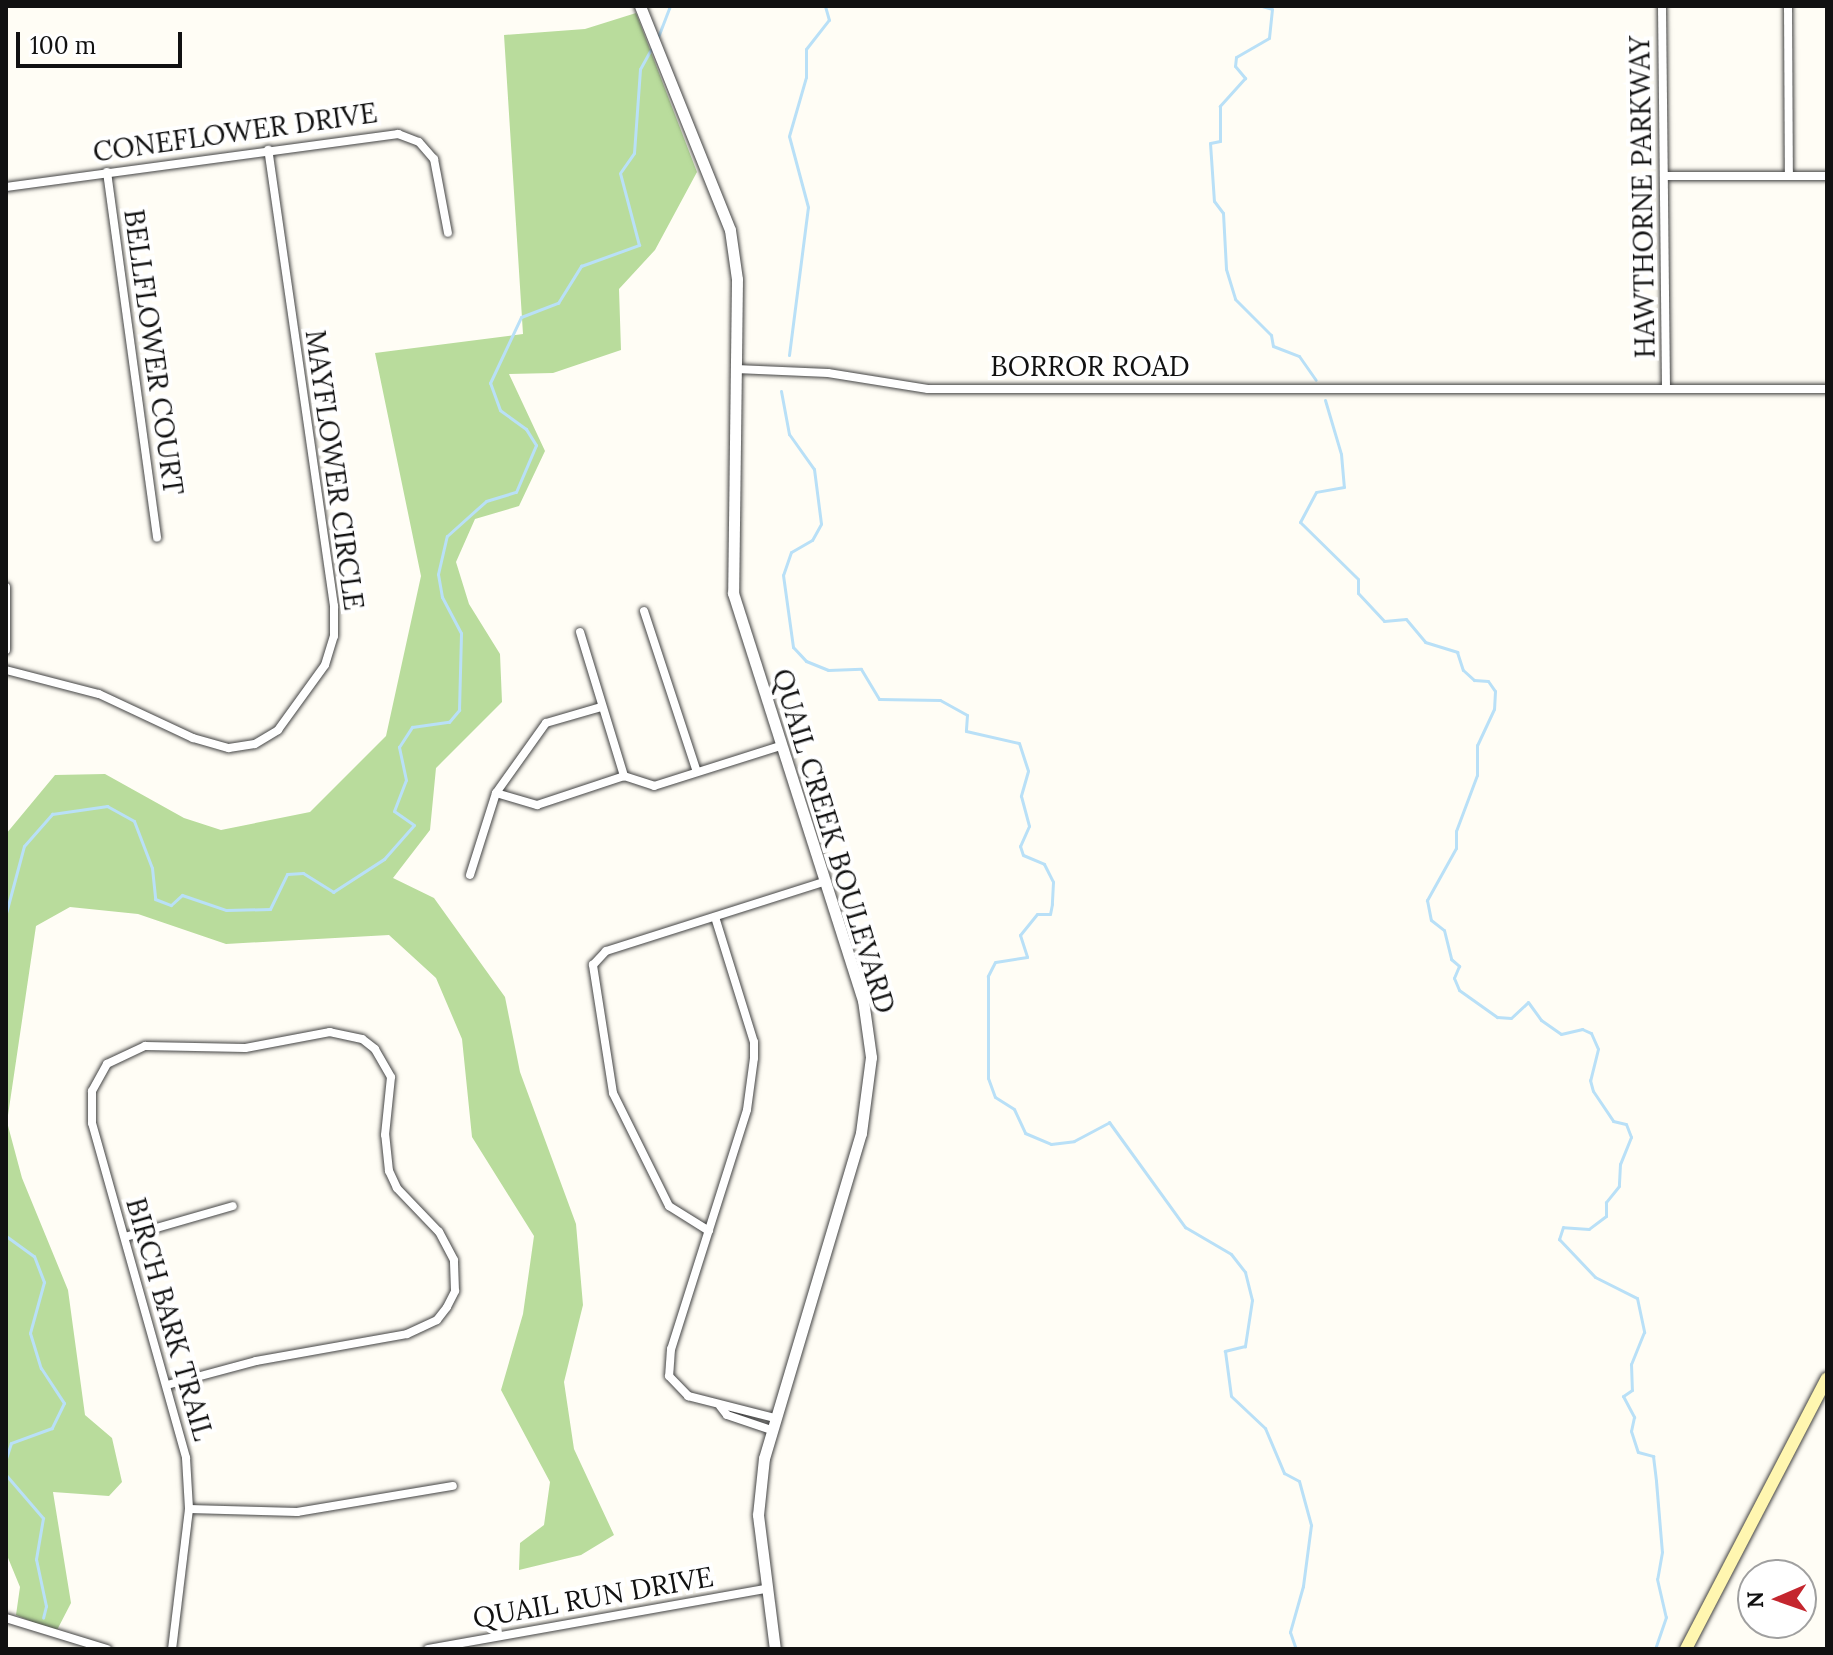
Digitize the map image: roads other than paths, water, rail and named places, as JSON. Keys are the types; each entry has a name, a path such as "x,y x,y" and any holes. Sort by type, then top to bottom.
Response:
{"main road":[{"path":"1686,1649 1827,1378"}],"street":[{"path":"640,6 730,230 737,279 736,369"},
{"name":"HAWTHORNE PARKWAY","path":"1662,6 1666,387"},
{"path":"1788,6 1789,176"},
{"name":"CONEFLOWER DRIVE","path":"6,187 386,133 409,137 434,159 448,233"},
{"name":"MAYFLOWER CIRCLE","path":"6,670 99,694 193,738 229,748 255,744 278,730 325,665 334,636 334,606 268,150"},
{"name":"BELLFLOWER COURT","path":"107,172 157,538"},
{"path":"1664,176 1827,176"},
{"name":"BORROR ROAD","path":"736,369 828,373 928,389 1827,389"},
{"name":"QUAIL CREEK BOULEVARD","path":"736,369 733,593 863,1000 871,1057 869,1096 773,1424 758,1515 764,1589 775,1649"},
{"path":"6,587 6,650"},
{"path":"644,611 697,772"},
{"path":"580,632 624,776"},
{"path":"470,875 496,793 546,723 601,707"},
{"path":"496,793 537,805 624,776 654,786 780,746"},
{"path":"709,1231 669,1206 613,1093 592,979 593,965 606,951 824,882"},
{"path":"715,917 754,1042 754,1058 747,1110 668,1364 680,1391 720,1406 732,1405 773,1424"},
{"name":"BIRCH BARK TRAIL","path":"167,1385 423,1329 447,1307 456,1276 448,1245 397,1188 389,1171 385,1135 391,1077 375,1049 347,1033 330,1032 245,1048 159,1046 120,1055 107,1064 92,1091 92,1123 186,1458 189,1509 172,1649"},
{"path":"125,1237 233,1206"},
{"path":"189,1509 297,1512 453,1486"},
{"name":"QUAIL RUN DRIVE","path":"428,1649 764,1589"},
{"path":"6,1618 107,1649"}],"waterway":[{"path":"658,37 670,6"},
{"path":"789,355 808,207 789,136 806,77 806,49 829,20 825,6"},
{"path":"1262,6 1272,9 1269,38 1236,57 1235,66 1245,78 1220,106 1220,141 1210,143 1214,201 1223,213 1226,269 1235,299 1271,335 1273,346 1299,356 1316,380"},
{"path":"6,913 24,846 52,814 107,806 134,821 152,868 155,899 171,905 182,895 226,910 270,909 287,874 303,873 333,892 384,859 414,825 394,811 406,780 399,747 412,727 449,722 459,710 461,633 442,597 438,574 447,536 486,501 516,492 536,445 526,429 500,410 490,383 521,317 558,303 581,266 639,245 620,173 634,153 640,69 652,47"},
{"path":"781,391 789,434 814,469 821,524 812,540 791,552 783,575 793,647 806,661 828,670 861,669 879,699 940,700 967,715 966,731 1019,743 1028,771 1021,796 1029,826 1020,846 1023,855 1044,864 1053,882 1052,904 1050,914 1037,914 1020,935 1027,957 995,962 988,976 988,1078 995,1097 1014,1109 1025,1133 1051,1144 1074,1141 1109,1122 1185,1227 1231,1254 1245,1272 1252,1300 1245,1346 1225,1351 1231,1396 1265,1428 1284,1473 1299,1481 1311,1525 1303,1586 1290,1632 1296,1649"},
{"path":"1325,400 1341,454 1344,487 1316,492 1300,522 1358,579 1358,593 1384,621 1406,619 1425,642 1457,652 1463,670 1474,680 1488,681 1495,691 1494,709 1477,745 1477,775 1456,831 1456,848 1427,900 1431,920 1444,930 1451,959 1459,966 1454,978 1459,990 1497,1017 1511,1018 1528,1002 1541,1020 1561,1034 1582,1029 1591,1033 1598,1049 1590,1080 1593,1091 1613,1121 1626,1124 1631,1137 1620,1164 1619,1186 1606,1202 1606,1216 1589,1229 1563,1227 1559,1239 1595,1277 1637,1298 1644,1332 1631,1364 1632,1390 1623,1396 1634,1417 1631,1431 1638,1452 1653,1456 1662,1552 1657,1579 1666,1617 1655,1649"},
{"path":"6,1236 34,1256 44,1282 30,1333 41,1368 64,1403 52,1428 11,1443 6,1458"},
{"path":"6,1475 43,1518 36,1559 46,1606 43,1618"}]}
